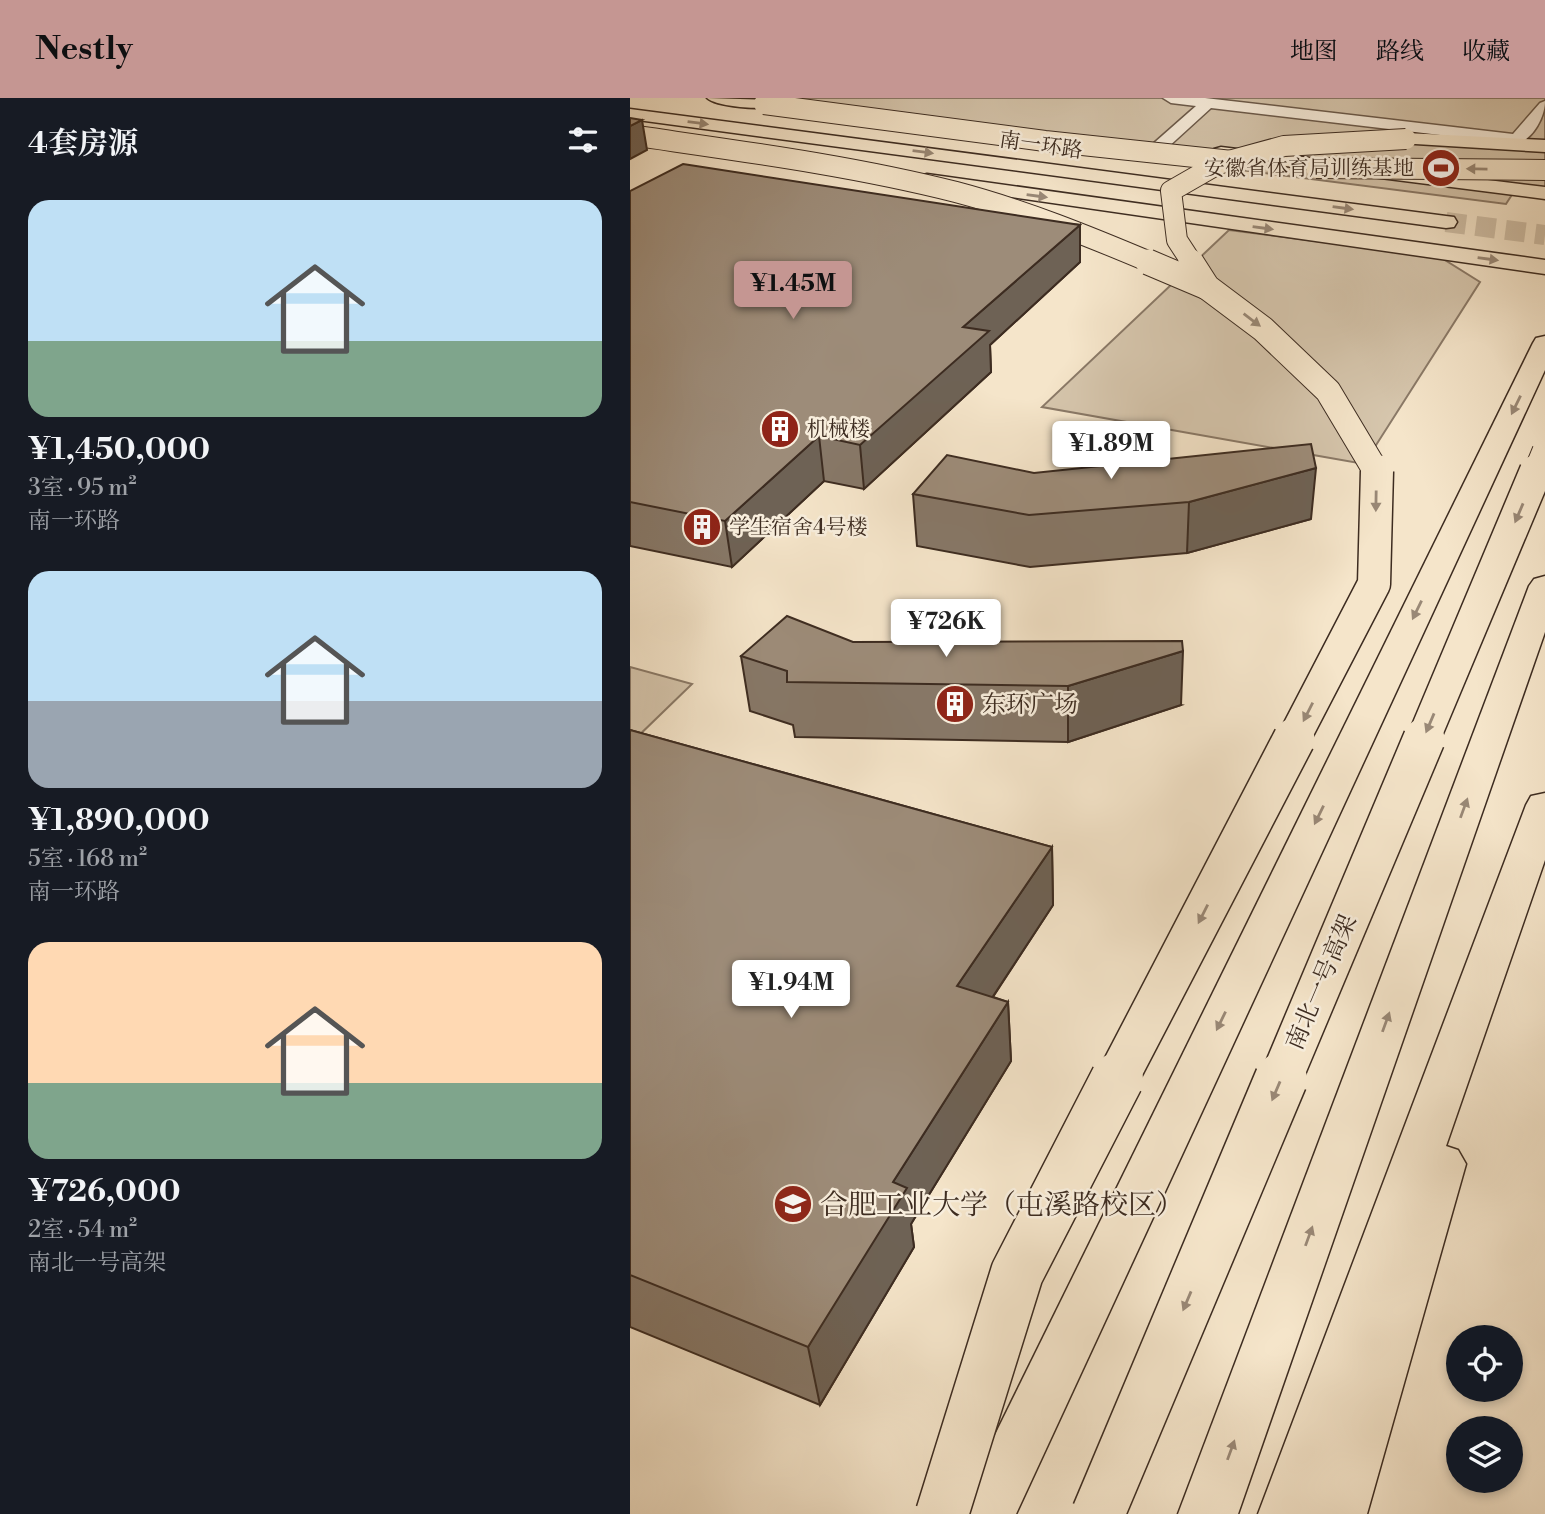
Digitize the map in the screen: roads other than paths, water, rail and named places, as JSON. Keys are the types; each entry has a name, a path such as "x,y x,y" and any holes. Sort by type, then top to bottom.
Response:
{"main road":[{"name":"南一环路","path":"651,98 1037,152 1460,205"},
{"path":"716,98 772,101 1545,193"},
{"path":"772,101 1045,141 1301,168 1545,170"},
{"name":"南一环路","path":"630,114 1446,222"},
{"path":"630,137 1545,267"},
{"path":"630,137 866,173 958,192 1049,220 1207,286 1263,329 1328,391 1377,471 1374,584 1017,1273 942,1514"},
{"path":"1207,286 1177,240 1171,191 1218,164 1284,146 1379,140 1419,139 1545,146"},
{"path":"986,1514 1545,343"},
{"name":"南北一号高架","path":"1098,1514 1545,450"},
{"path":"1208,1514 1545,586"},
{"path":"1288,1514 1545,807"},
{"path":"1337,1514 1545,807"}],"lane":[{"path":"1171,98 1517,139 1545,106"},
{"path":"1160,146 1208,103"}],"tunnel":[{"path":"1446,222 1545,235"}],"place":[{"name":"安徽省体育局训练基地","path":"1441,168"},
{"name":"机械楼","path":"780,429"},
{"name":"学生宿舍4号楼","path":"702,527"},
{"name":"东环广场","path":"955,704"},
{"name":"合肥工业大学（屯溪路校区）","path":"793,1204"}]}
